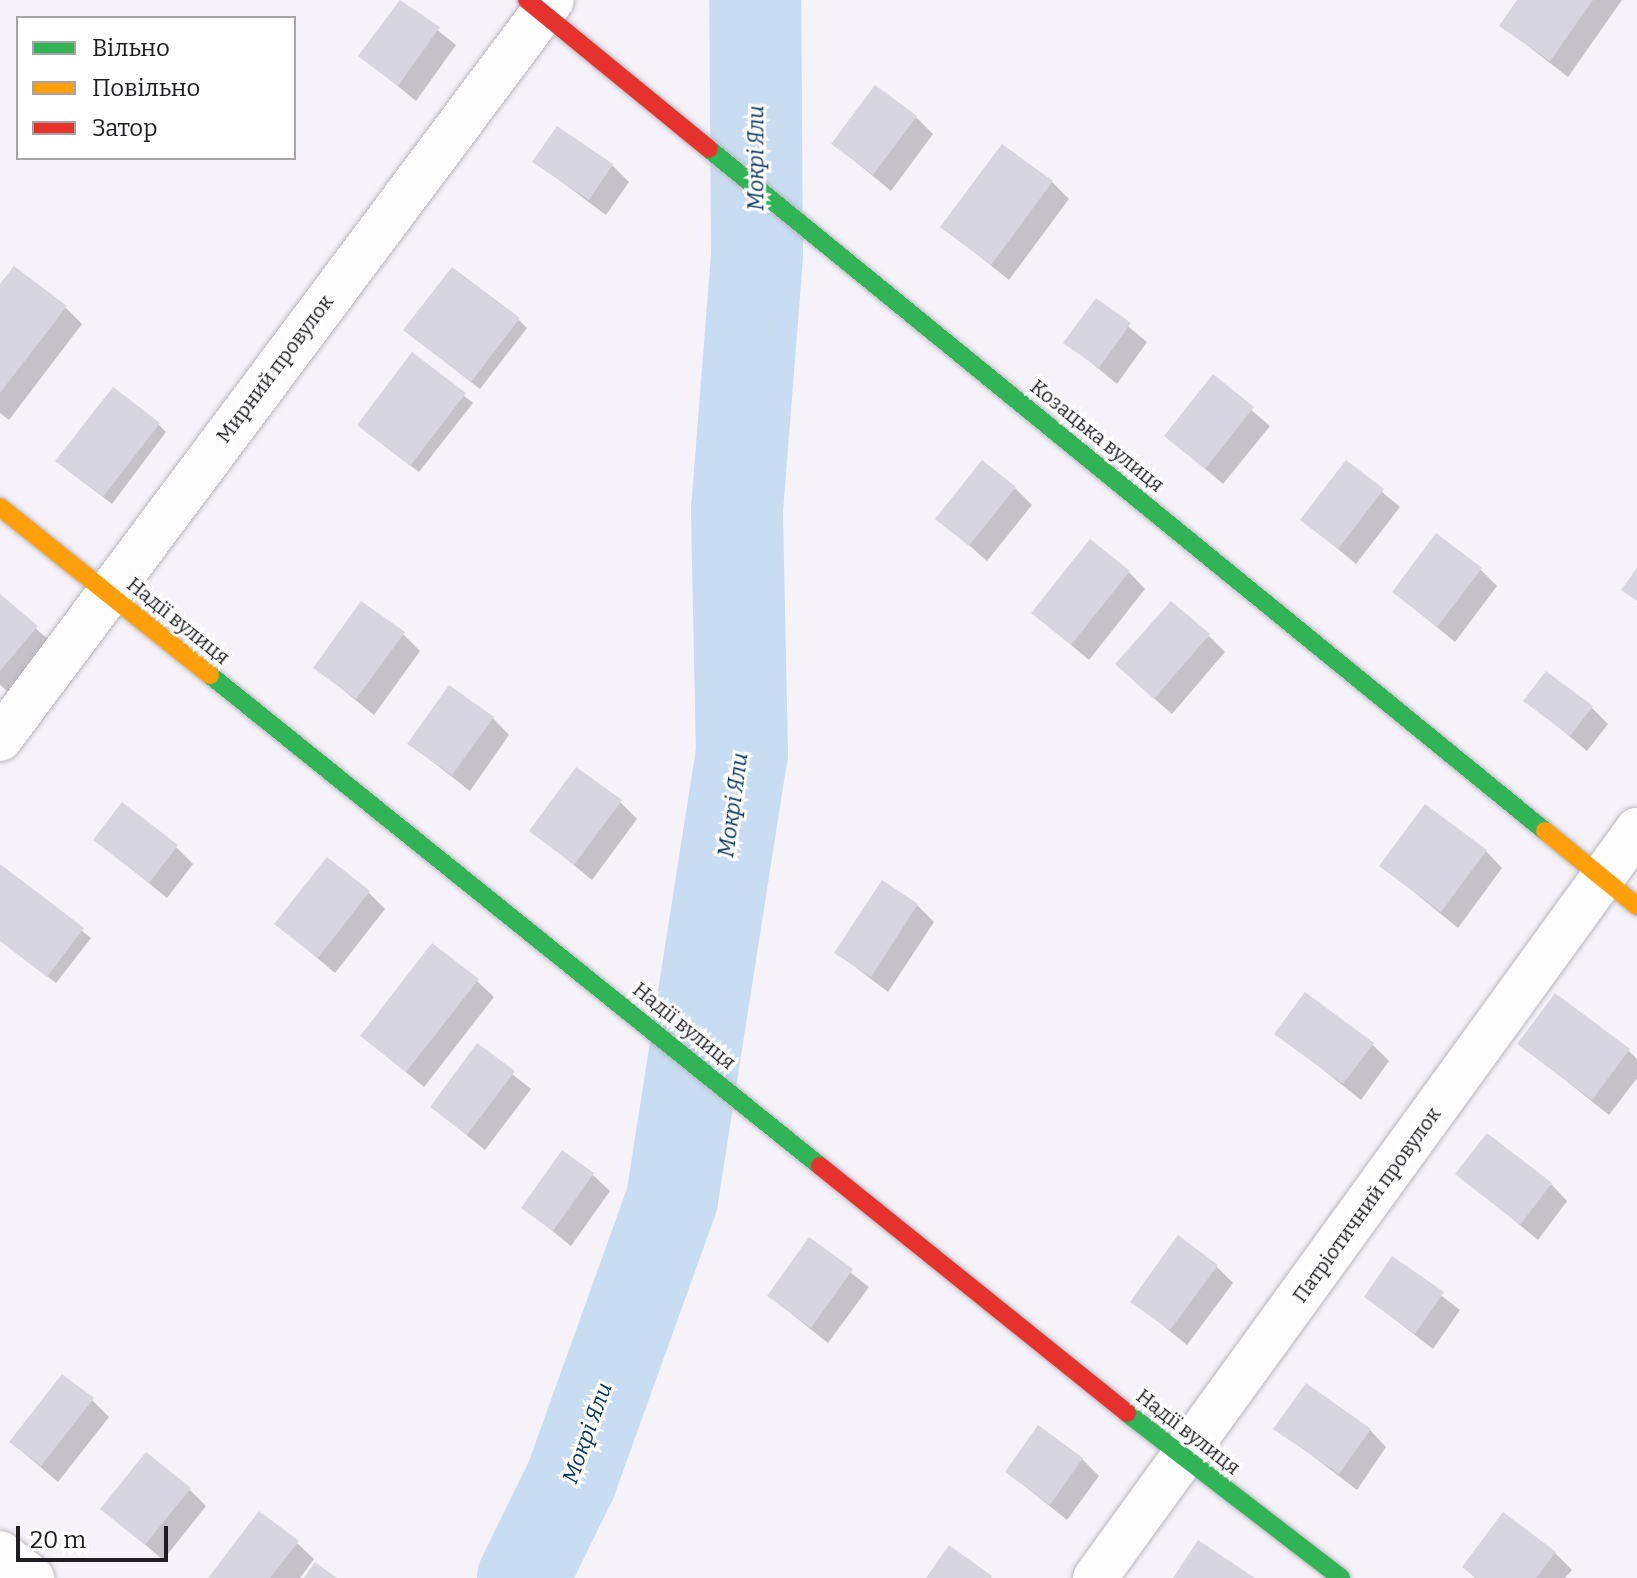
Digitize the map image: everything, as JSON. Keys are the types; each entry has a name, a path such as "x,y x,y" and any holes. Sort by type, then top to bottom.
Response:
{"street":[{"name":"Мирний провулок","path":"0,739 541,4"},
{"name":"Козацька вулиця","path":"541,4 1637,906"},
{"name":"Надії вулиця","path":"0,507 1185,1459 1341,1578"},
{"name":"Патріотичний провулок","path":"1095,1578 1185,1459 1637,830"},
{"path":"0,1553 32,1578"}],"building":[{"path":"400,0 440,27 398,86 358,56"},
{"path":"1517,0 1593,0 1550,61 1499,26"},
{"path":"875,85 917,116 873,175 831,144"},
{"path":"557,126 613,164 589,200 532,162"},
{"path":"1002,144 1053,181 991,265 940,227"},
{"path":"14,266 67,306 0,393 0,284"},
{"path":"452,267 520,318 471,382 403,330"},
{"path":"1096,298 1131,323 1099,368 1063,343"},
{"path":"412,352 466,393 410,466 357,425"},
{"path":"1213,374 1254,407 1205,469 1164,436"},
{"path":"113,387 160,423 103,497 55,461"},
{"path":"982,460 1016,487 969,546 935,519"},
{"path":"1346,460 1384,489 1338,549 1300,520"},
{"path":"1436,533 1482,568 1437,627 1392,592"},
{"path":"1090,539 1130,571 1071,645 1031,613"},
{"path":"1637,568 1637,601 1621,590"},
{"path":"0,594 38,626 0,671"},
{"path":"361,601 405,632 356,699 313,668"},
{"path":"1171,601 1210,634 1154,699 1115,664"},
{"path":"1546,671 1593,706 1570,736 1523,701"},
{"path":"449,685 494,717 452,775 407,744"},
{"path":"576,767 622,800 574,865 529,831"},
{"path":"122,802 178,845 149,883 93,840"},
{"path":"1425,804 1487,850 1441,912 1379,866"},
{"path":"327,857 370,891 318,958 274,924"},
{"path":"0,864 84,928 47,977 0,941"},
{"path":"882,880 918,904 871,977 834,953"},
{"path":"432,943 479,979 406,1072 360,1036"},
{"path":"1305,992 1374,1043 1343,1084 1274,1034"},
{"path":"1555,993 1630,1049 1592,1100 1517,1044"},
{"path":"477,1043 515,1071 467,1135 430,1107"},
{"path":"1487,1133 1552,1183 1520,1225 1455,1174"},
{"path":"562,1150 594,1173 553,1231 521,1208"},
{"path":"1178,1235 1218,1265 1170,1330 1130,1302"},
{"path":"809,1237 853,1269 811,1328 767,1296"},
{"path":"1392,1256 1444,1292 1415,1334 1364,1297"},
{"path":"62,1374 94,1398 41,1466 9,1442"},
{"path":"1306,1383 1371,1429 1339,1474 1273,1429"},
{"path":"1038,1425 1083,1458 1050,1505 1005,1472"},
{"path":"146,1452 191,1488 145,1545 100,1509"},
{"path":"259,1511 299,1541 270,1578 208,1578"},
{"path":"1503,1512 1556,1552 1536,1578 1476,1578 1462,1567"},
{"path":"1198,1540 1255,1578 1173,1578"},
{"path":"949,1545 992,1576 991,1578 926,1578"},
{"path":"315,1562 337,1578 304,1578"}],"waterway":[{"name":"Мокрі Яли","path":"523,1578 571,1480 672,1199 742,753 737,510 757,255 755,0"}],"traffic: fast":[{"path":"709,149 1545,831"},
{"path":"210,675 820,1166"},
{"path":"1127,1413 1341,1578"}],"traffic: slow":[{"path":"0,507 210,675"},
{"path":"1545,831 1637,906"}],"traffic: jam":[{"path":"527,0 709,149"},
{"path":"820,1166 1127,1413"}]}
